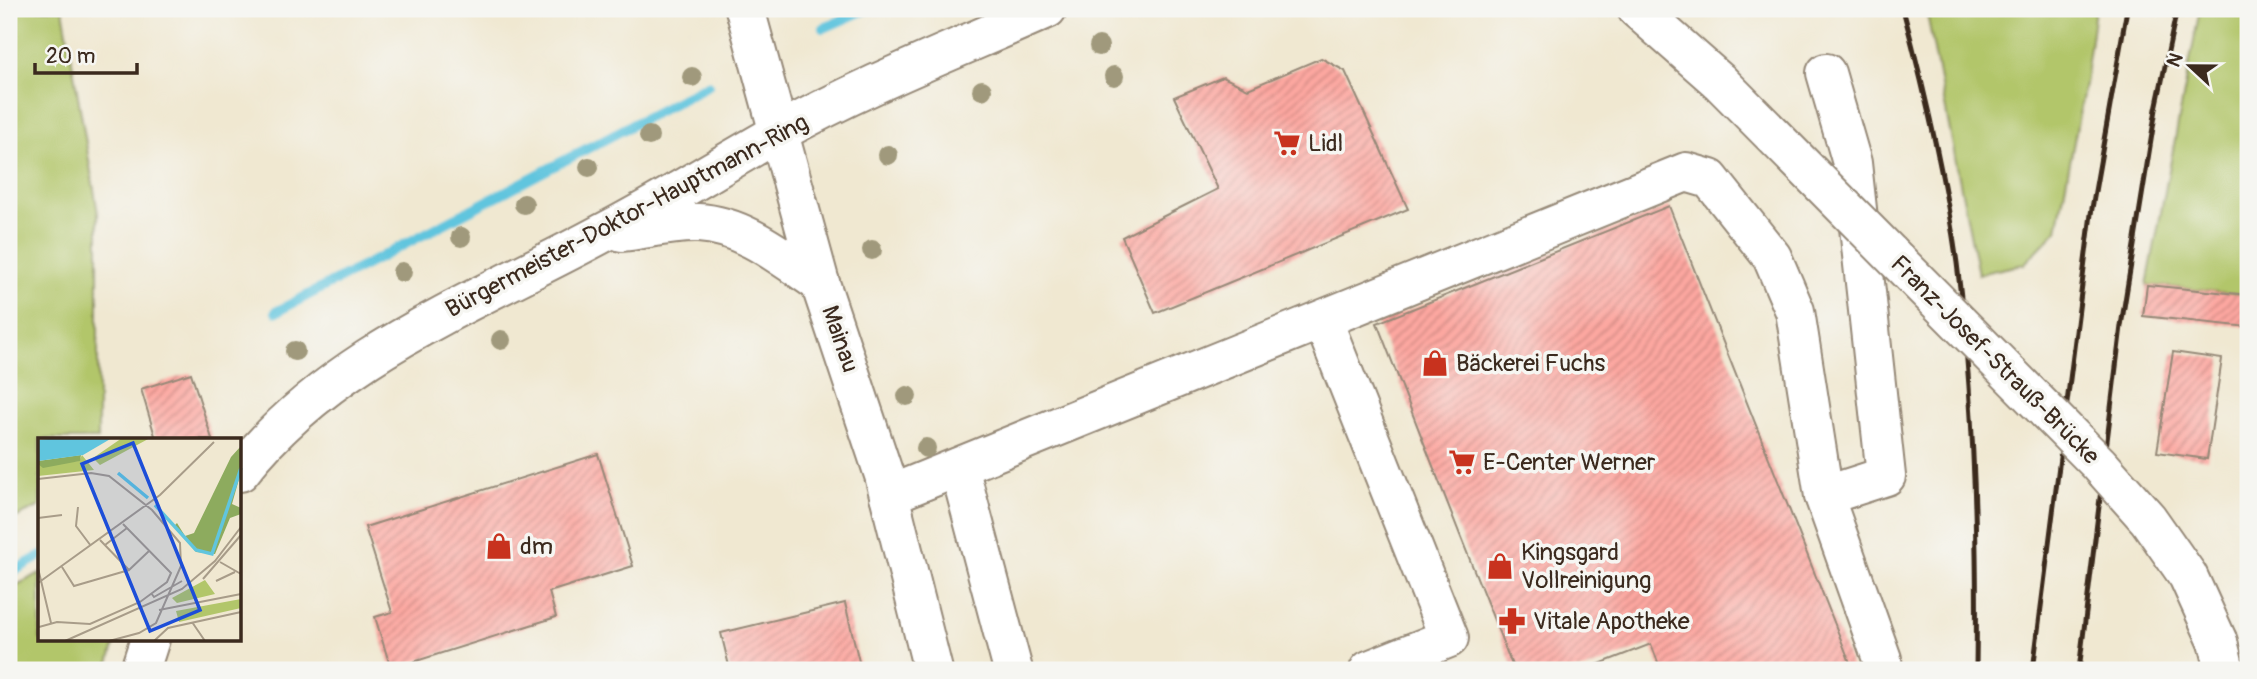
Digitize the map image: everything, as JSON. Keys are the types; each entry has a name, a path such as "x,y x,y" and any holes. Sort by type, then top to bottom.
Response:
{"street":[{"name":"Mainau","path":"746,9 820,283 872,430 933,670"},
{"name":"Bürgermeister-Doktor-Hauptmann-Ring","path":"242,470 271,434 308,400 355,367 433,320 603,234 778,133 870,87 1046,9"},
{"name":"Franz-Josef-Strauß-Brücke","path":"1637,9 1720,82 2099,464 2148,519 2188,576 2218,642 2225,670"},
{"path":"1824,496 1886,475 1852,163 1826,73"},
{"path":"889,495 1686,172 1710,179 1772,257 1795,311 1824,496 1882,659 1883,670"},
{"path":"603,234 699,223 731,230 764,245 820,283"},
{"path":"1323,321 1449,654 1369,670"},
{"path":"959,467 1013,670"},
{"path":"140,670 150,640"}],"green space":[{"path":"9,9 63,9 98,213 98,438 38,438 38,507 9,521"},
{"path":"1926,9 2095,9 2085,84 2057,230 2024,264 1978,274"},
{"path":"2200,9 2248,9 2248,295 2147,285"},
{"path":"38,574 38,640 116,640 107,670 9,670 9,589"}],"building":[{"name":"Lidl","path":"1321,58 1345,71 1408,209 1155,313 1122,237 1218,189 1174,97 1223,77 1248,89"},
{"path":"1669,206 1853,670 1661,670 1651,644 1584,670 1514,670 1460,535 1377,323"},
{"path":"2147,285 2248,295 2248,327 2143,316"},
{"path":"2173,352 2222,359 2207,459 2157,452"},
{"path":"191,373 212,438 156,438 141,389"},
{"name":"dm","path":"598,454 633,566 549,592 556,617 391,669 375,617 392,612 365,527"},
{"path":"845,603 861,670 730,670 721,633"}],"waterway":[{"path":"824,28 867,9"},
{"path":"276,312 708,85"},
{"path":"9,574 38,557"}],"railway":[{"path":"1903,9 1940,167 1963,314 1974,466 1976,670"},
{"path":"2033,670 2091,214 2127,9"},
{"path":"2079,670 2121,326 2156,109 2177,9"}],"place":[{"name":"Lidl","path":"1287,143"},
{"name":"Bäckerei Fuchs","path":"1435,363"},
{"name":"E-Center Werner","path":"1462,462"},
{"name":"dm","path":"499,546"},
{"name":"Kingsgard Vollreinigung","path":"1500,566"},
{"name":"Vitale Apotheke","path":"1512,621"}]}
